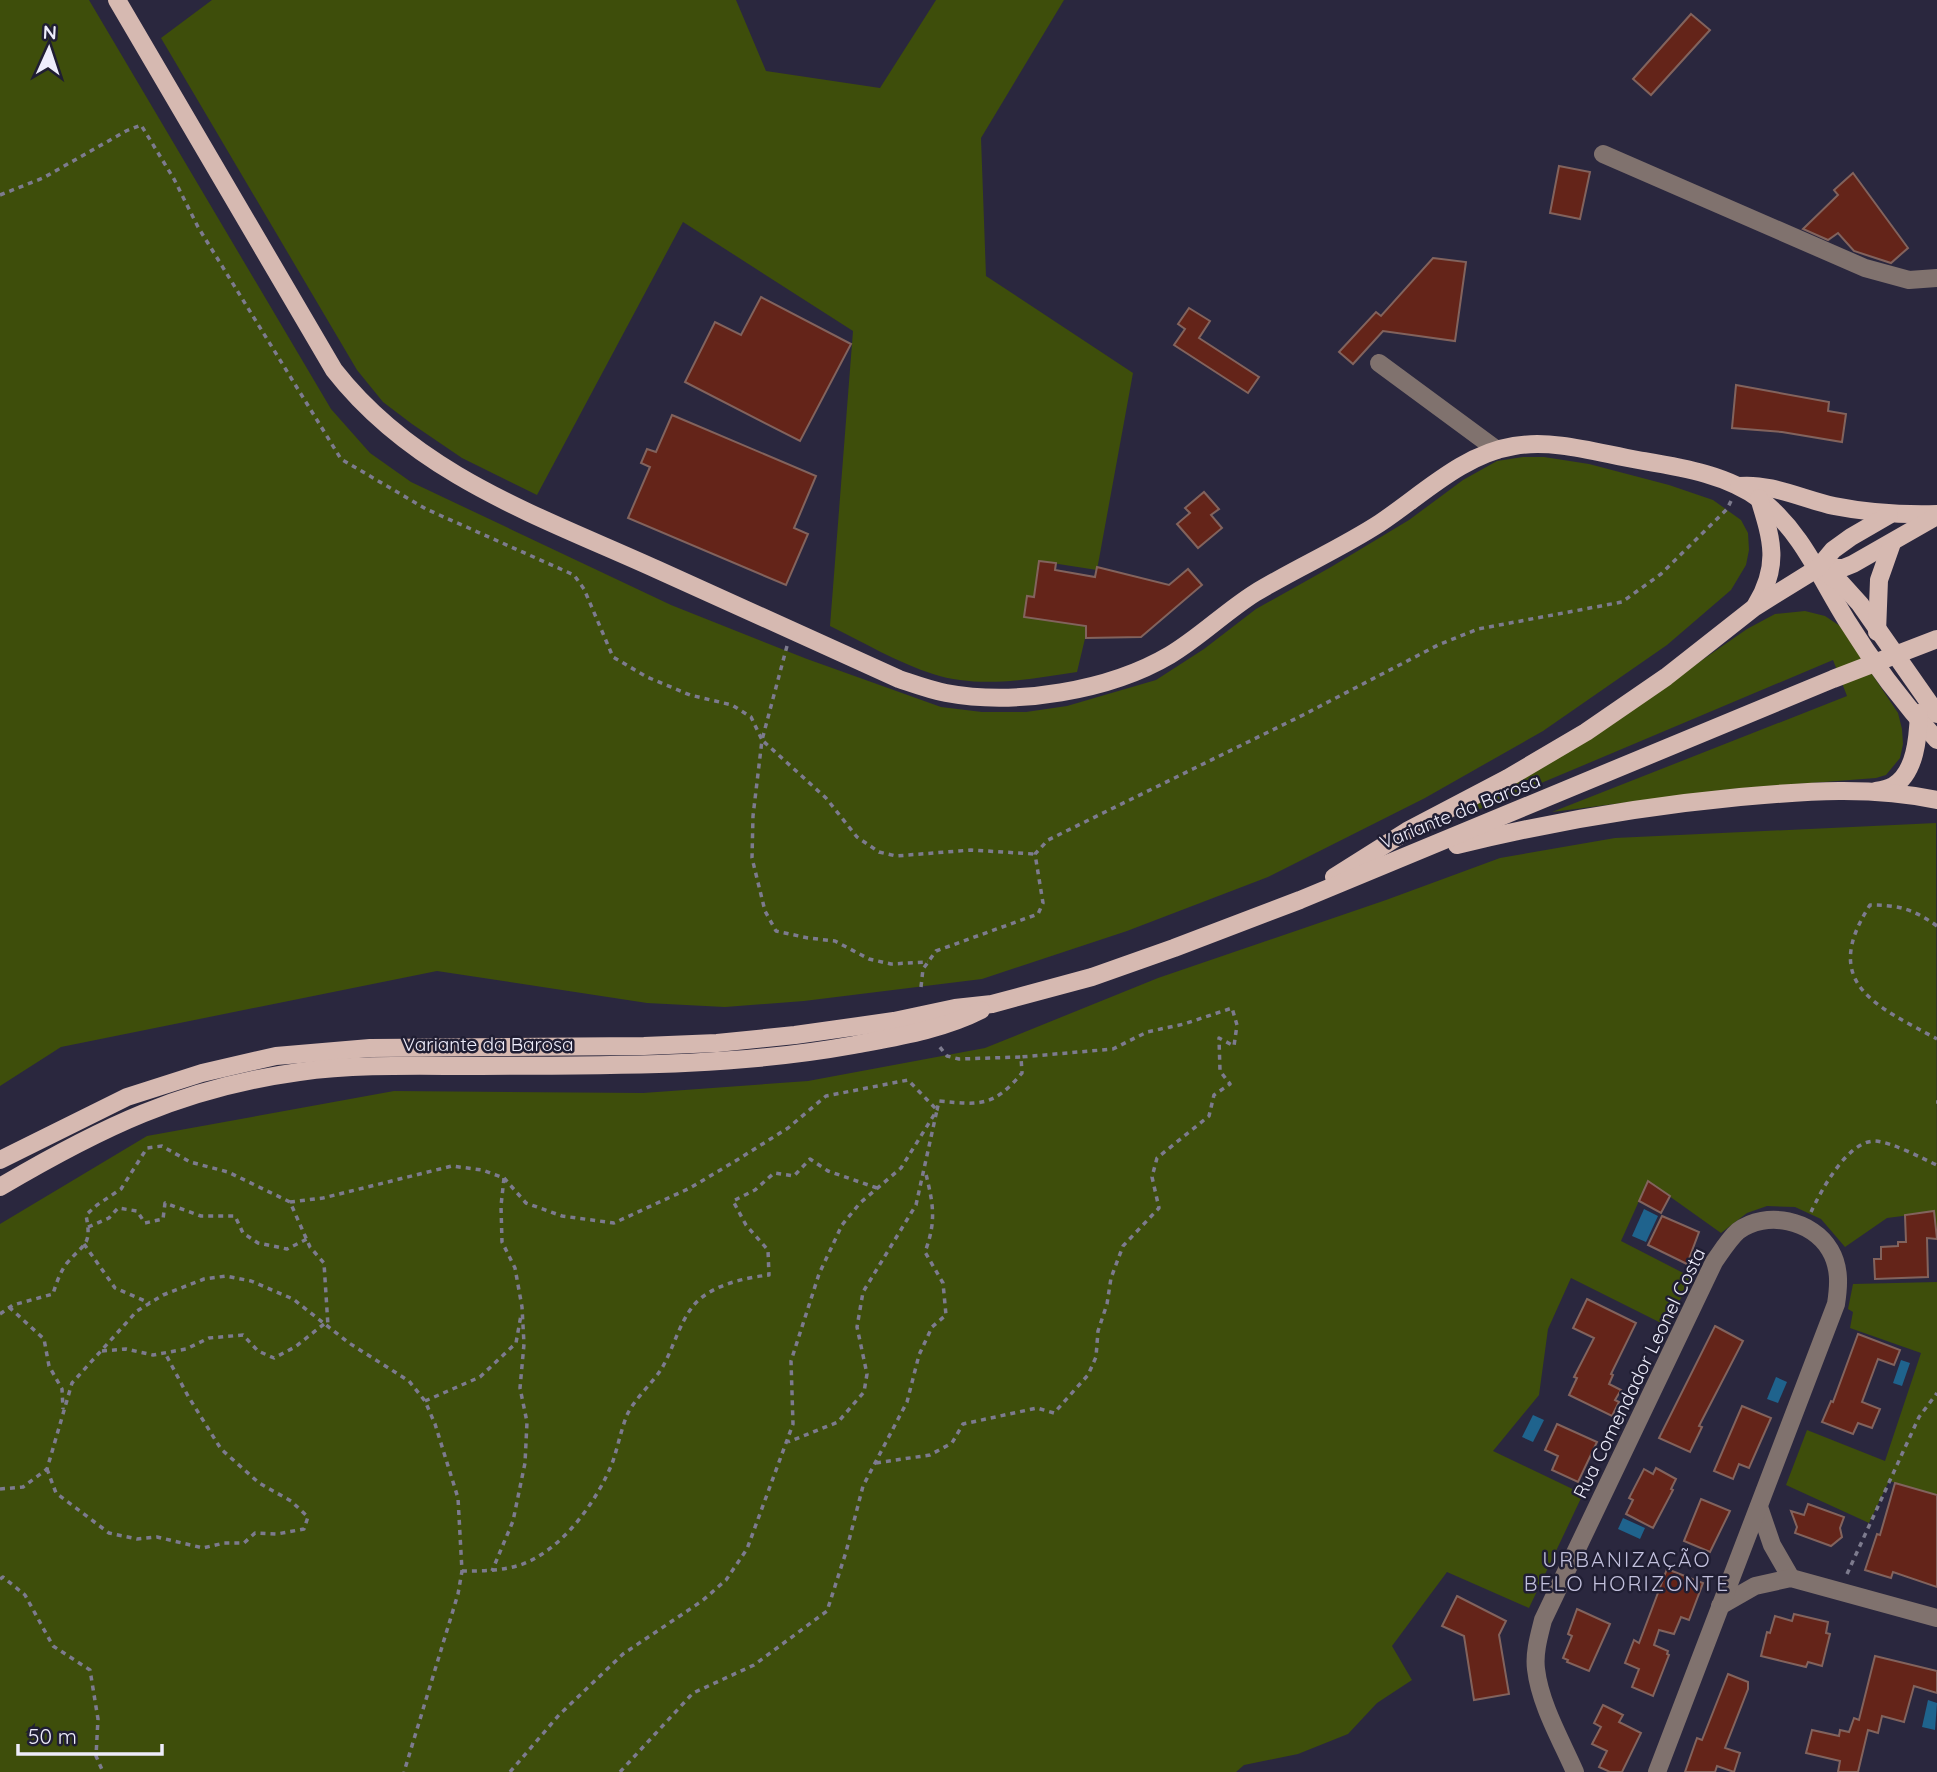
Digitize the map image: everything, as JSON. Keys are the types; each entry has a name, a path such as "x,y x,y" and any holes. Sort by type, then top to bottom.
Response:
{"main road":[{"path":"117,0 334,370 356,398 379,420 418,452 499,499 899,678 957,695 1025,695 1069,691 1129,675 1171,654 1255,593 1362,534 1453,472 1497,450 1526,444 1582,450 1660,464 1739,486 1759,498 1777,513 1791,530 1818,568 1859,641 1937,740"},
{"path":"1739,486 1757,484 1832,505 1889,515 1937,515"},
{"path":"1755,607 1769,582 1772,563 1772,543 1759,498"},
{"path":"1300,900 1407,831 1562,748 1665,677 1755,607 1818,568 1833,550 1851,537 1889,515"},
{"path":"1818,568 1843,568 1853,564 1937,515"},
{"path":"1877,632 1879,580 1892,543"},
{"path":"1818,568 1841,583 1860,604 1877,632 1937,714"},
{"name":"Variante da Barosa","path":"0,1160 127,1097 202,1073 276,1056 381,1048 717,1043 861,1026 955,1008 992,1004 1092,977 1300,900 1833,679 1937,639"},
{"path":"1876,791 1892,787 1904,775 1914,749 1920,702 1914,683"},
{"path":"1395,861 1510,832 1663,805 1787,793 1876,791 1937,800"},
{"name":"Variante da Barosa","path":"0,1187 93,1134 144,1111 203,1092 276,1076 349,1067 652,1065 780,1056 847,1046 928,1029 961,1020 992,1004"}],"street":[{"path":"1603,154 1865,268 1909,280 1937,278"},
{"path":"1379,363 1497,450"},
{"name":"Rua Comendador Leonel Costa","path":"1575,1772 1542,1695 1536,1668 1543,1620 1714,1262 1738,1232 1755,1223 1771,1220 1804,1227 1822,1238 1832,1252 1839,1285 1836,1304 1657,1772"},
{"path":"1759,1507 1772,1545 1791,1578"},
{"path":"1720,1606 1755,1586 1791,1578 1937,1618"}],"path":[{"path":"0,195 43,178 141,125 174,179 198,227 341,459 426,509 574,575 584,589 613,657 648,677 690,695 732,705 751,717 762,740 826,798 857,836 879,852 896,856 971,850 1035,854"},
{"path":"1035,854 1048,840 1073,826 1303,715 1438,645 1478,629 1622,602 1661,574 1727,509 1739,486"},
{"path":"791,631 762,740 753,816 752,858 765,911 776,931 808,939 835,940 869,959 891,964 928,962"},
{"path":"921,987 923,969 936,951 1038,914 1043,903 1035,854"},
{"path":"1937,926 1923,916 1895,905 1870,905 1859,921 1851,951 1852,969 1860,990 1876,1006 1937,1039"},
{"path":"876,1463 930,1455 952,1443 962,1424 1037,1408 1054,1413 1088,1375 1096,1357 1098,1331 1107,1304 1111,1278 1123,1246 1159,1208 1152,1177 1157,1158 1209,1116 1214,1095 1230,1084 1220,1071 1219,1038 1234,1046 1237,1025 1232,1008 1184,1024 1147,1032 1113,1049 1021,1057 959,1059 947,1056 939,1045"},
{"path":"788,1442 838,1422 863,1392 867,1374 857,1327 863,1292 916,1205 939,1101 979,1104 999,1096 1022,1073 1021,1057"},
{"path":"0,1314 9,1307 53,1294 67,1264 79,1253 89,1234 86,1215 121,1189 147,1148 162,1146 190,1162 228,1172 290,1202 323,1198 452,1167 482,1170 505,1178 526,1203 562,1216 614,1223 690,1188 737,1160 788,1128 826,1096 908,1080 937,1110"},
{"path":"510,1772 559,1716 624,1654 702,1601 726,1580 747,1549 793,1424 791,1362 819,1274 842,1225 860,1203 901,1168 937,1110"},
{"path":"1804,1227 1823,1187 1836,1168 1856,1149 1873,1141 1937,1165"},
{"path":"462,1571 492,1571 521,1565 539,1556 564,1536 590,1506 612,1462 628,1413 662,1368 692,1308 703,1296 742,1279 769,1275 768,1250 746,1225 733,1201 755,1190 774,1173 794,1176 810,1159 828,1171 877,1188"},
{"path":"620,1772 693,1693 754,1665 827,1611 863,1486 907,1402 919,1355 932,1327 946,1315 943,1283 925,1252 933,1230 932,1201 924,1168"},
{"path":"492,1571 513,1521 525,1462 527,1422 520,1388 524,1344 522,1307 515,1268 502,1242 500,1206 505,1178"},
{"path":"290,1202 307,1239 324,1263 326,1325"},
{"path":"88,1227 109,1218 118,1208 137,1211 145,1223 163,1219 165,1203 201,1216 235,1216 243,1233 258,1243 287,1249 307,1239"},
{"path":"84,1244 115,1287 150,1303"},
{"path":"165,1353 221,1449 259,1483 291,1501 308,1517 303,1529 276,1534 255,1533 244,1543 224,1542 203,1548 157,1537 137,1539 109,1533 56,1493 47,1469 72,1383 137,1311 163,1295 204,1279 226,1276 251,1281 293,1299 326,1325 409,1381 425,1401 458,1498 462,1571 458,1594 404,1772"},
{"path":"9,1307 44,1339 49,1366 62,1389 63,1413"},
{"path":"425,1401 480,1377 516,1343 522,1307"},
{"path":"100,1352 126,1349 153,1355 186,1349 209,1338 243,1335 258,1351 274,1358 326,1325"},
{"path":"1839,1592 1919,1417 1937,1393"},
{"path":"0,1489 23,1487 47,1469"},
{"path":"0,1579 3,1577 25,1595 52,1646 90,1670 98,1719 96,1756 103,1772"}],"green space":[{"path":"0,0 89,0 331,409 370,453 411,482 671,605 807,659 941,707 982,712 1026,712 1067,706 1156,680 1204,649 1256,609 1409,520 1463,480 1497,461 1544,457 1589,464 1669,485 1713,500 1741,520 1748,533 1746,565 1731,590 1667,645 1543,731 1425,798 1268,877 1127,931 982,979 804,1001 725,1007 647,1003 437,971 61,1047 0,1086"},
{"path":"212,0 736,0 766,71 880,88 936,0 1064,0 981,138 986,276 1133,373 1097,570 1039,561 1034,597 1027,596 1024,617 1088,626 1077,672 987,682 951,679 907,664 830,626 853,331 683,222 537,495 462,458 383,402 357,370 161,38"},
{"path":"1805,611 1825,616 1840,626 1898,713 1903,744 1900,758 1886,775 1732,789 1552,812 1847,696 1833,660 1475,811 1471,806 1630,710 1747,629 1775,614"},
{"path":"1936,823 1937,1233 1934,1212 1887,1218 1845,1247 1821,1219 1795,1207 1767,1206 1747,1213 1721,1233 1648,1181 1621,1241 1693,1278 1665,1325 1571,1278 1548,1329 1539,1395 1493,1451 1583,1494 1529,1608 1447,1572 1392,1646 1412,1680 1377,1703 1348,1734 1298,1754 1244,1765 1236,1772 0,1772 0,1224 147,1136 394,1091 643,1093 808,1081 985,1048 1158,978 1500,858 1615,838"},
{"path":"1937,1282 1937,1495 1889,1481 1869,1523 1786,1485 1807,1430 1885,1461 1921,1353 1850,1328 1853,1312 1848,1309 1853,1284"}],"water":[{"path":"1644,1209 1658,1216 1646,1242 1632,1236"},
{"path":"1901,1360 1910,1363 1902,1386 1893,1383"},
{"path":"1776,1377 1787,1382 1778,1403 1767,1399"},
{"path":"1533,1415 1544,1420 1533,1442 1522,1437"},
{"path":"1623,1518 1645,1528 1640,1539 1618,1529"},
{"path":"1928,1700 1937,1703 1935,1730 1922,1727"}],"building":[{"path":"1691,14 1710,30 1651,95 1633,79"},
{"path":"1559,166 1590,172 1580,219 1550,213"},
{"path":"1853,173 1908,248 1891,263 1854,251 1838,233 1828,240 1803,229 1838,195 1834,190"},
{"path":"1433,258 1466,262 1455,341 1383,331 1353,364 1339,352 1376,312 1381,316"},
{"path":"761,297 851,344 800,441 685,382 715,322 741,335"},
{"path":"1189,308 1210,321 1199,338 1259,377 1248,393 1174,345 1185,329 1178,324"},
{"path":"1736,385 1829,402 1828,411 1846,414 1842,442 1782,432 1732,428"},
{"path":"672,415 816,476 794,528 808,534 786,585 628,518 650,467 641,463 647,449 656,452"},
{"path":"1204,492 1219,509 1211,515 1222,528 1198,548 1177,524 1190,513 1185,508"},
{"path":"1039,561 1056,563 1055,570 1095,577 1097,567 1169,585 1188,569 1202,585 1141,637 1086,638 1086,626 1024,617 1027,596 1034,597"},
{"path":"1648,1181 1670,1196 1661,1213 1639,1201"},
{"path":"1934,1211 1937,1239 1927,1238 1928,1277 1875,1279 1874,1259 1881,1259 1881,1247 1898,1246 1898,1242 1906,1242 1905,1215"},
{"path":"1662,1216 1699,1232 1687,1264 1648,1245"},
{"path":"1587,1299 1636,1323 1611,1374 1613,1375 1609,1384 1621,1390 1615,1400 1619,1402 1612,1416 1569,1395 1577,1378 1574,1377 1594,1338 1573,1328"},
{"path":"1715,1326 1743,1341 1699,1426 1702,1427 1690,1452 1659,1438"},
{"path":"1858,1334 1900,1350 1894,1365 1878,1359 1862,1402 1880,1409 1872,1428 1858,1423 1853,1434 1822,1422 1831,1401 1833,1402"},
{"path":"1742,1406 1771,1418 1749,1468 1739,1464 1733,1479 1714,1471"},
{"path":"1557,1424 1597,1442 1578,1482 1552,1470 1558,1456 1545,1450"},
{"path":"1656,1468 1676,1479 1653,1528 1626,1514 1633,1500 1629,1498 1644,1469 1653,1474"},
{"path":"1895,1483 1937,1495 1937,1587 1893,1572 1891,1578 1865,1570 1877,1534 1880,1535"},
{"path":"1701,1499 1730,1511 1710,1552 1684,1541"},
{"path":"1808,1504 1844,1517 1840,1528 1842,1537 1831,1546 1795,1533 1797,1527 1791,1511 1804,1515"},
{"path":"1667,1569 1703,1583 1689,1620 1681,1617 1674,1634 1659,1630 1654,1645 1668,1651 1669,1655 1653,1696 1632,1687 1639,1669 1625,1663 1634,1640 1639,1643"},
{"path":"1457,1596 1506,1621 1499,1635 1509,1694 1474,1700 1464,1636 1442,1626"},
{"path":"1577,1609 1610,1624 1589,1671 1563,1658 1572,1636 1568,1634"},
{"path":"1794,1614 1828,1622 1826,1633 1830,1634 1822,1666 1808,1662 1806,1667 1761,1656 1767,1632 1770,1633 1775,1616 1792,1621"},
{"path":"1875,1656 1937,1671 1937,1693 1914,1686 1904,1722 1882,1716 1878,1733 1868,1730 1858,1772 1838,1772 1840,1761 1806,1753 1812,1730 1839,1736 1840,1730 1849,1732 1854,1718 1859,1720"},
{"path":"1728,1674 1748,1682 1748,1689 1725,1748 1740,1753 1734,1772 1717,1766 1715,1772 1685,1772 1697,1738 1702,1740"},
{"path":"1603,1705 1623,1715 1619,1722 1641,1733 1622,1772 1610,1772 1599,1767 1607,1751 1592,1744 1601,1727 1594,1723"}],"district":[{"name":"URBANIZAÇÃO BELO HORIZONTE","path":"1627,1571"}]}
